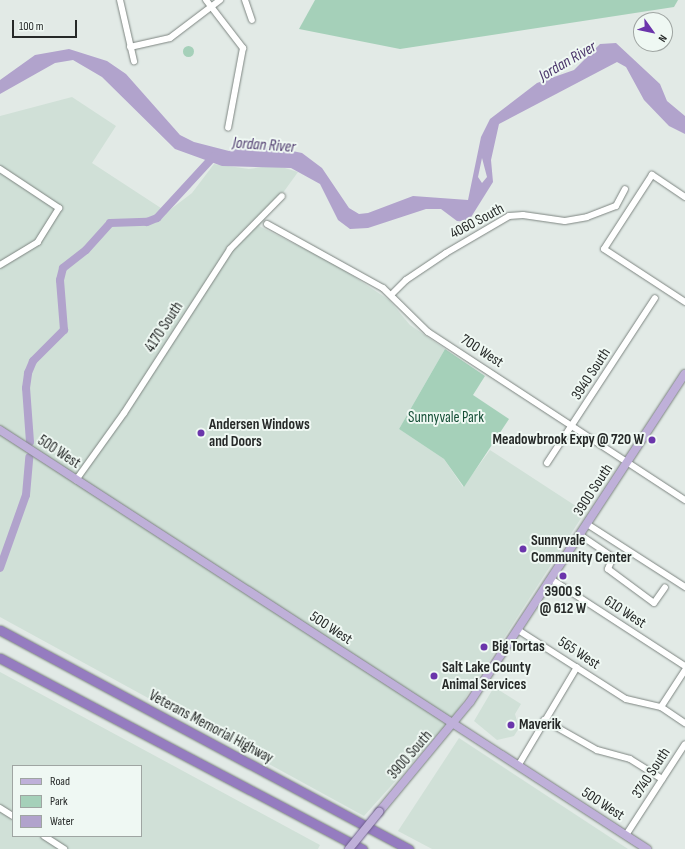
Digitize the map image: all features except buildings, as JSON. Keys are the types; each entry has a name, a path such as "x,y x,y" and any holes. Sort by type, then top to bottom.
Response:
{"highway":[{"name":"Veterans Memorial Highway","path":"0,630 409,849"},
{"path":"0,658 363,849"}],"main road":[{"name":"3900 South","path":"349,849 454,723 518,630 685,374"},
{"name":"500 West","path":"0,430 647,849"}],"street":[{"path":"120,0 134,61"},
{"path":"206,0 243,48 228,128"},
{"path":"130,47 170,38 220,0"},
{"path":"245,0 252,20"},
{"path":"0,168 60,208 38,242 0,266"},
{"path":"685,196 652,175 604,249 685,302"},
{"name":"4060 South","path":"392,294 435,260 509,216 523,215 565,221 593,216 616,206 625,190"},
{"name":"4170 South","path":"76,480 124,413 230,249 282,196"},
{"name":"700 West","path":"267,224 392,294 428,332 685,500"},
{"name":"3940 South","path":"547,463 573,427 655,298"},
{"path":"587,524 685,587"},
{"path":"580,535 613,557 608,570 654,603 665,587"},
{"name":"610 West","path":"551,580 685,666"},
{"name":"565 West","path":"518,630 626,699 661,707"},
{"path":"518,766 544,720 577,667"},
{"path":"685,670 661,707 685,723"},
{"path":"544,720 608,753 630,759 662,779"},
{"name":"3740 South","path":"626,835 685,744"},
{"path":"0,808 12,815"},
{"path":"46,837 64,849"}],"shaded area":[{"path":"72,97 116,126 92,163 167,212 192,193 214,164 249,169 275,165 298,172 259,226 338,266 389,300 410,325 445,349 399,429 444,459 463,487 490,450 585,512 453,717 364,816 0,617 0,116"},
{"path":"0,672 320,845 318,849 0,849"},
{"path":"494,687 521,704 515,714 519,728 514,736 497,740 474,721"},
{"path":"459,738 628,849 432,849 398,831"}],"green space":[{"path":"315,0 678,0 674,7 633,12 633,13 400,49 299,29"},
{"path":"188,45 192,47 194,51 192,55 188,57 184,55 182,51 184,47"},
{"name":"Sunnyvale Park","path":"445,349 485,376 473,395 509,419 464,487 444,459 399,429"}],"water":[{"name":"Jordan River","path":"616,43 660,84 667,101 685,116 685,134 669,126 644,100 626,67 617,62 499,124 491,160 493,182 468,222 457,221 441,209 426,209 368,228 350,229 338,220 320,184 291,168 222,166 175,149 102,77 73,60 55,63 0,94 0,80 35,55 69,49 107,61 126,74 180,135 194,142 229,151 254,143 302,153 322,168 349,208 359,214 368,213 413,196 468,200 481,137 490,119 537,83 574,70 600,44","holes":["482,158 487,177 482,183 478,177"]}],"waterway":[{"path":"30,442 26,388 28,373 33,361 64,330 60,280 63,268 86,250 110,223 147,222 157,218 214,156"},
{"path":"0,568 26,495 29,457"}],"place":[{"name":"Andersen Windows and Doors","path":"201,433"},
{"name":"Meadowbrook Expy @ 720 W","path":"652,440"},
{"name":"Sunnyvale Community Center","path":"523,549"},
{"name":"3900 S @ 612 W","path":"563,576"},
{"name":"Big Tortas","path":"484,647"},
{"name":"Salt Lake County Animal Services","path":"434,676"},
{"name":"Maverik","path":"511,725"}]}
